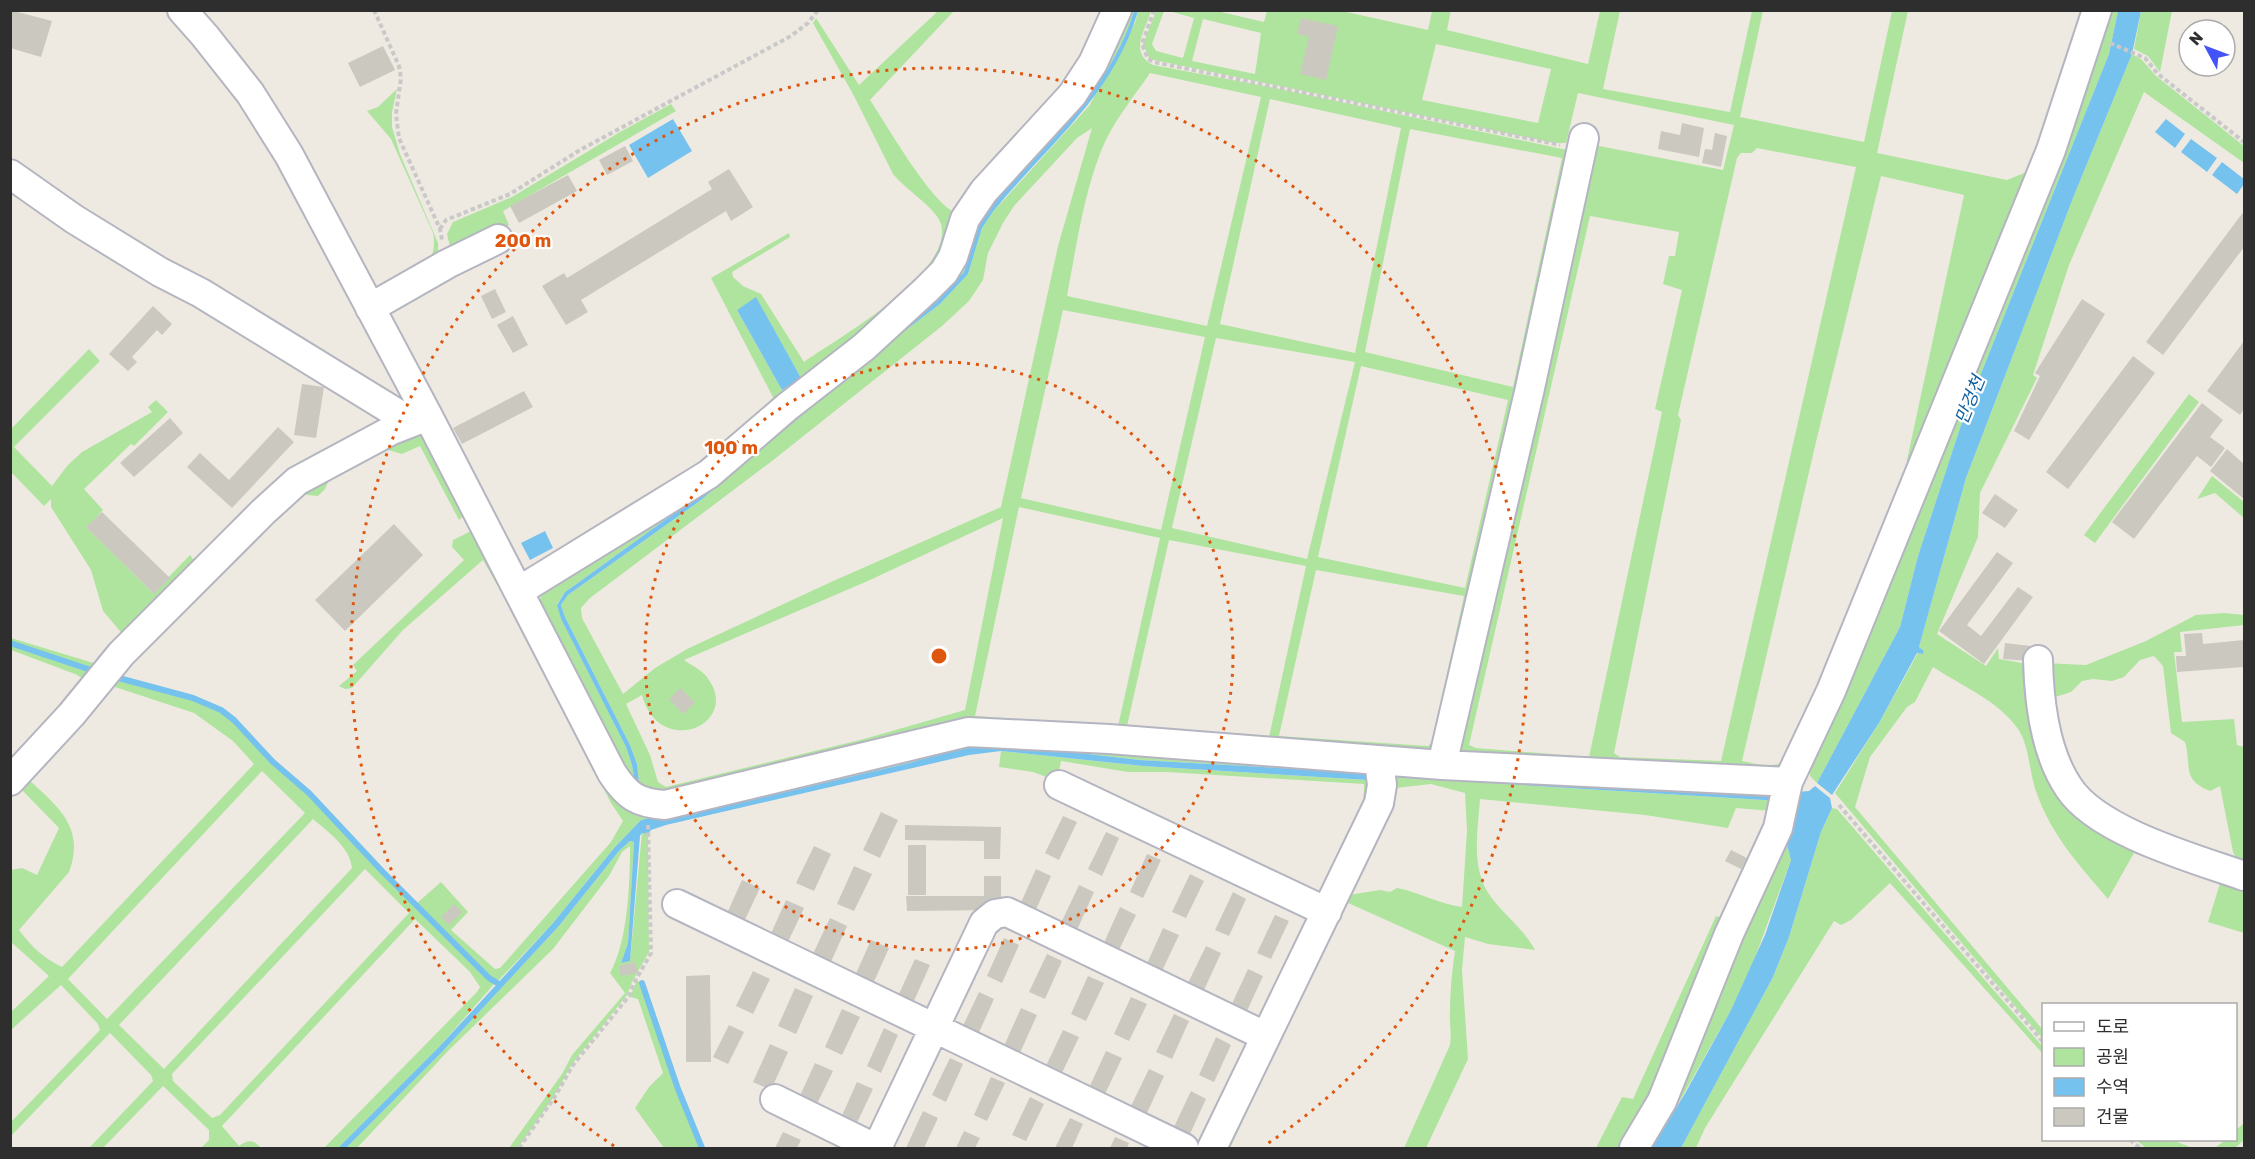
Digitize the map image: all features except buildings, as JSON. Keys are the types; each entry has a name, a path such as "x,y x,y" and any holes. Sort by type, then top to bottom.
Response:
{"street":[{"path":"182,10 250,93 289,155 370,308 420,419 519,591 612,773 622,788 631,796 647,804 676,803 968,732 1086,738 1442,765 1788,782"},
{"path":"519,591 709,474 787,407 864,347 926,290 944,272 953,257 965,219 984,191 1072,95 1093,63 1117,10"},
{"path":"1634,1149 1662,1101 1729,934 1778,828 1788,782 1831,691 2051,150 2097,10"},
{"path":"1442,765 1530,388 1583,142"},
{"path":"10,174 83,225 160,272 201,293 420,419"},
{"path":"370,308 447,264 498,239"},
{"path":"10,781 71,715 122,654 262,512 297,481 356,448 420,419"},
{"path":"2038,660 2042,705 2051,749 2062,776 2070,790 2081,802 2110,822 2133,834 2244,876"},
{"path":"1212,1149 1379,803 1382,785 1379,760"},
{"path":"1059,785 1327,912"},
{"path":"677,904 1184,1149"},
{"path":"775,1099 876,1149 984,923 994,914 1007,912 1265,1036"}],"path":[{"path":"374,10 399,66 401,78 396,114 399,138 440,229 447,264"},
{"path":"440,229 446,220 510,194 580,150 791,36 808,23 818,10"},
{"path":"1154,10 1142,44 1148,59 1154,62 1275,85 1543,142 1583,142"},
{"path":"2109,42 2145,58 2158,74 2244,142"},
{"path":"1839,805 2042,1042"},
{"path":"519,1149 554,1098 573,1065 629,996 633,983 651,953 649,836"}],"green space":[{"path":"1451,10 1447,30 1588,64 1600,11 1620,11 1603,89 1730,112 1752,11 1763,11 1740,117 1864,142 1892,11 1908,11 1877,153 2007,180 2029,171 2072,50 2080,47 2031,185 1842,655 1792,762 1786,769 1776,773 1453,758 1589,144 1723,170 1734,125 1578,93 1566,143 1554,143 1154,60 1149,58 1143,44 1156,11 1164,11 1152,44 1156,51 1183,58 1194,18 1169,11 1217,11 1264,22 1267,11 1342,11 1428,30 1432,11","holes":["1203,19 1261,33 1255,74 1192,61","1436,44 1551,69 1538,123 1422,100","1757,148 1856,167 1721,761 1620,757 1614,753 1681,420 1678,415 1737,158 1741,153 1752,153","1881,176 1964,195 1907,460 1906,477 1828,665 1784,762 1769,765 1742,761","1590,216 1679,232 1675,256 1669,256 1663,284 1682,290 1655,409 1662,412 1589,757 1476,748 1469,745"]},
{"path":"192,11 200,11 257,83 368,285 376,291 381,291 419,270 431,256 434,246 433,233 391,139 367,111 378,107 397,89 392,112 392,127 400,154 438,243 438,257 427,270 377,299 368,295 297,160 266,107 232,57"},
{"path":"938,11 954,11 870,100 934,195 956,213 942,260 733,444 673,482 776,403 711,278 789,233 790,237 732,272 733,277 743,286 761,294 804,362 866,321 912,283 930,263 940,243 941,224 938,218 893,174 854,96 813,23 816,18 859,85","holes":["756,298 801,378 782,390 737,310"]},
{"path":"1125,11 1134,11 1109,67 1072,117 988,210 978,226 964,272 937,301 873,350 698,496 565,592 557,604 561,619 626,747 635,783 630,782 539,606 542,589 694,490 966,236"},
{"path":"1138,11 1151,11 1140,47 1141,54 1153,65 1275,88 1567,150 1572,157 1432,753 994,726 661,796 639,783 637,764 630,745 561,605 568,595 701,500 876,353 940,304 968,274 982,228 992,213 1089,106 1135,23","holes":["1150,73 1261,97 1207,326 1067,296 1089,186 1101,151 1123,111","1270,99 1401,128 1355,353 1220,324","1092,128 1058,246 1001,507 687,649 655,668 623,694 582,618 581,608 590,598 772,461 942,326 969,301 983,280 988,253 1014,206 1077,138","1410,129 1562,158 1513,387 1365,352","1063,310 1205,337 1161,530 1021,498","1216,338 1355,362 1307,559 1172,528","1361,366 1508,400 1465,588 1318,557","1019,507 1160,538 1118,726 975,716","1003,518 965,710 864,739 666,787 658,782 650,755 626,704 642,695 651,715 664,726 679,730 694,728 706,721 714,710 716,696 707,677 684,660 870,580","1169,540 1306,566 1269,737 1127,726","1316,570 1464,596 1432,742 1428,746 1279,736"]},
{"path":"2100,11 2118,11 2109,54 1964,416 1918,556 1900,627 1817,783 1810,776 1809,761"},
{"path":"2141,11 2172,11 2160,72 2148,56 2134,49"},
{"path":"2132,54 2244,146 2244,163 2144,92 2069,265 2033,375 2037,378 1980,493 1978,537 1937,634 1986,666 1998,648 1999,659 2034,665 2050,774 2244,882 2244,933 2208,922 2221,880 2134,853 2108,899 2087,875 2050,823 2037,794 2025,744 2018,729 1990,702 1933,667 1915,702 1907,707 1870,757 1855,807 2042,1029 2042,1038 1835,793 1879,723 1918,653 1923,654 1924,651 1919,647 1966,478 2073,198"},
{"path":"671,104 676,111 503,211 509,225 459,252 451,251 447,234 453,222 512,197"},
{"path":"89,349 100,361 14,447 52,486 67,466 82,452 152,412 148,407 156,400 168,412 134,446 131,444 84,489 103,510 87,528 153,593 190,555 198,566 102,669 88,668 11,641 11,638 100,665 125,637 103,611 91,570 51,507 51,499 44,506 11,472 11,429"},
{"path":"2189,394 2199,402 2095,543 2084,535"},
{"path":"415,433 427,435 464,515 459,520 420,446 402,454 385,449 330,478 325,489 318,496 298,494 249,539 214,581 195,594 136,653 119,676 114,676 137,685 207,704 233,721 272,763 308,793 381,872 488,979 495,983 439,1047 338,1148 324,1148 480,987 470,972 415,919 222,1126 239,1146 250,1141 261,1148 201,1148 209,1140 209,1130 163,1086 103,1148 89,1148 153,1081 151,1075 110,1033 11,1136 11,1122 100,1030 98,1024 61,985 11,1030 11,1012 49,976 11,942 11,870 22,868 37,875 59,828 19,787 11,798 11,788 129,654 267,514 300,487 390,438","holes":["109,685 194,713 233,741 254,764 62,967 38,951 19,930 69,872 74,842 66,819 58,808 27,778","262,771 305,813 107,1019 68,979","313,819 343,847 352,868 164,1069 119,1025","365,869 409,913 220,1115 212,1118 173,1081 172,1074"]},
{"path":"2212,476 2244,502 2244,518 2215,493 2197,499"},
{"path":"668,485 524,577 522,571"},
{"path":"475,529 625,801 962,739 1358,765 1367,773 1140,760 1000,744 968,746 909,763 717,808 641,820 615,847 553,923 498,981 486,973 417,903 441,882 468,912 451,930 495,969 500,968 611,842 623,821 611,803 531,644 483,560 403,630 352,688 345,689 339,686 357,671 353,665 464,560 452,547 453,540"},
{"path":"2224,613 2244,615 2244,625 2180,632 2182,652 2174,652 2182,722 2234,719 2237,745 2244,747 2244,872 2233,852 2220,786 2210,791 2195,782 2189,771 2185,742 2171,733 2163,666 2154,656 2140,660 2124,677 2112,681 2093,679 2082,681 2071,692 2055,697 2051,704 2044,663 2086,665 2146,641 2196,615"},
{"path":"11,644 87,671 101,672 84,679 11,650"},
{"path":"1001,751 1143,766 1368,780 1370,792 1328,895 1308,894 1323,890 1344,852 1360,812 1364,784 1167,772 1128,772 1061,761 1057,781 1033,772 999,767"},
{"path":"1391,777 1780,801 1772,811 1736,808 1728,828 1645,815 1480,799 1477,849 1484,886 1535,950 1488,944 1465,937 1462,970 1468,1059 1426,1148 1404,1148 1450,1045 1450,996 1455,951 1346,902 1230,1148 1220,1148 1342,896 1380,890 1390,892 1397,888 1462,907 1467,831 1465,793 1431,784 1387,789"},
{"path":"1832,808 1837,809 2042,1046 2042,1053 1890,883 1851,920 1841,925 1834,921 1705,1128 1696,1148 1681,1148 1773,977 1789,937 1821,832"},
{"path":"642,832 648,834 649,952 627,995 572,1064 553,1098 518,1148 509,1148 562,1074 572,1055 625,993 610,973 621,945 624,929 630,846 622,852 609,876 553,949 449,1050 357,1148 346,1148 443,1051 558,927 619,851 630,841 634,842 628,943 621,963 630,961"},
{"path":"1786,841 1791,860 1753,963 1731,1010 1659,1138 1652,1148 1636,1148"},
{"path":"1716,916 1731,921 1631,1148 1596,1148 1622,1097 1633,1099"},
{"path":"637,980 641,984 676,1089 700,1148 664,1148 635,1108 649,1087 663,1073 638,999 630,997"},
{"path":"2244,1123 2244,1140 2235,1148 2215,1148 2224,1141 2237,1141 2237,1129"},
{"path":"2137,1141 2177,1142 2193,1148 2146,1148"}],"water":[{"path":"1134,11 1138,11 1127,42 1095,95 992,213 982,228 968,274 940,304 876,353 701,500 568,595 561,605 630,745 637,764 639,783 635,783 626,747 561,619 557,605 565,592 698,496 873,350 937,301 964,272 978,226 988,210 1072,117 1109,67"},
{"path":"2118,11 2141,11 2132,54 2073,198 1966,478 1919,647 1924,651 1923,654 1917,653 1879,723 1832,795 1817,783 1900,627 1918,556 1964,416 2109,54"},
{"path":"673,119 692,151 648,178 629,145"},
{"path":"2166,119 2185,134 2175,148 2155,132"},
{"path":"2191,139 2217,158 2207,172 2181,152"},
{"path":"2222,162 2244,179 2244,184 2237,194 2212,175"},
{"path":"756,297 801,378 782,390 737,310"},
{"path":"545,531 553,548 530,560 521,543"},
{"path":"1000,744 1140,760 1367,773 1368,780 1143,766 1001,751 969,755 666,825 651,830 648,834 642,833 630,961 621,963 628,943 634,842 630,841 619,851 558,927 443,1051 346,1148 338,1148 439,1047 553,923 615,847 641,820 678,810 717,808 909,763 968,746"},
{"path":"1393,771 1782,789 1780,801 1391,777"},
{"path":"1815,786 1830,798 1832,808 1821,832 1789,937 1773,977 1681,1148 1652,1148 1731,1010 1765,935 1791,860 1786,841 1797,792 1809,791"}],"waterway":[{"path":"10,643 95,670"},
{"path":"115,677 193,698 221,710 234,720 273,762 309,793 382,871 489,978 499,984"},
{"path":"642,983 678,1089 702,1148"}],"water label":[{"name":"만겅천","path":"1970,400"}]}
